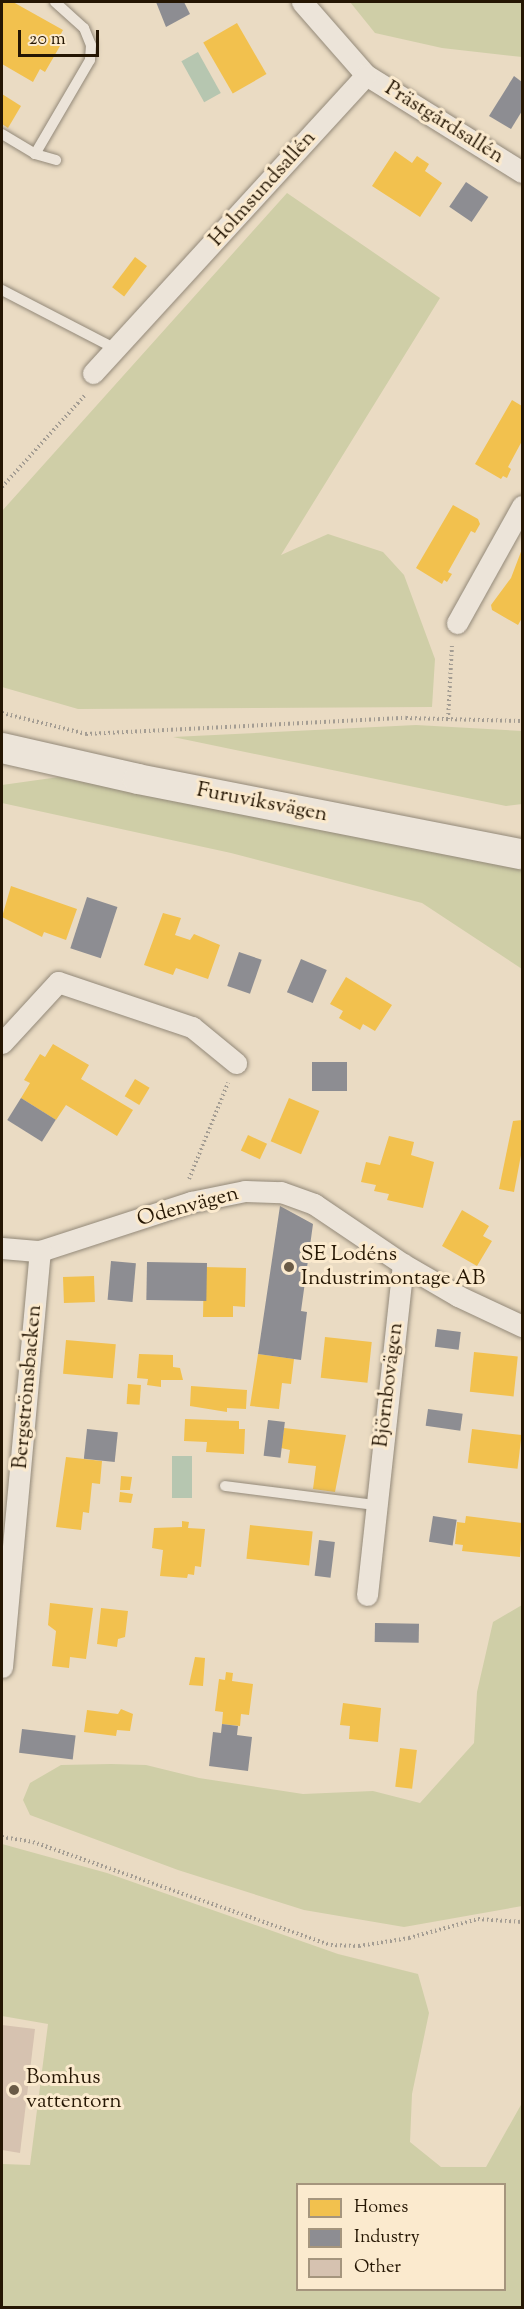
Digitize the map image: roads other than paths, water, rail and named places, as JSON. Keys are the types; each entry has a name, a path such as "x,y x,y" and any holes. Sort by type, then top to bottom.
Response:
{"main road":[{"name":"Furuviksvägen","path":"2,748 138,779 522,854"}],"street":[{"path":"302,2 366,75"},
{"name":"Prästgårdsallén","path":"366,75 522,172"},
{"name":"Holmsundsallén","path":"93,373 114,348 205,254 366,75"},
{"path":"457,623 522,506"},
{"path":"2,1043 58,982 192,1027 236,1063"},
{"name":"Odenvägen","path":"2,1248 40,1251 191,1202 245,1191 294,1196 314,1204 403,1264 458,1296 522,1326"},
{"name":"Bergströmsbacken","path":"2,1667 40,1251"},
{"name":"Björnbovägen","path":"367,1595 403,1264"}],"lane":[{"path":"35,154 90,60 92,45 84,28 55,2"},
{"path":"2,134 35,154 56,160"},
{"path":"2,290 114,348"},
{"path":"225,1486 376,1505"}],"place":[{"name":"SE Lodéns Industrimontage AB","path":"289,1267"},
{"name":"Bomhus vattentorn","path":"14,2090"}]}
